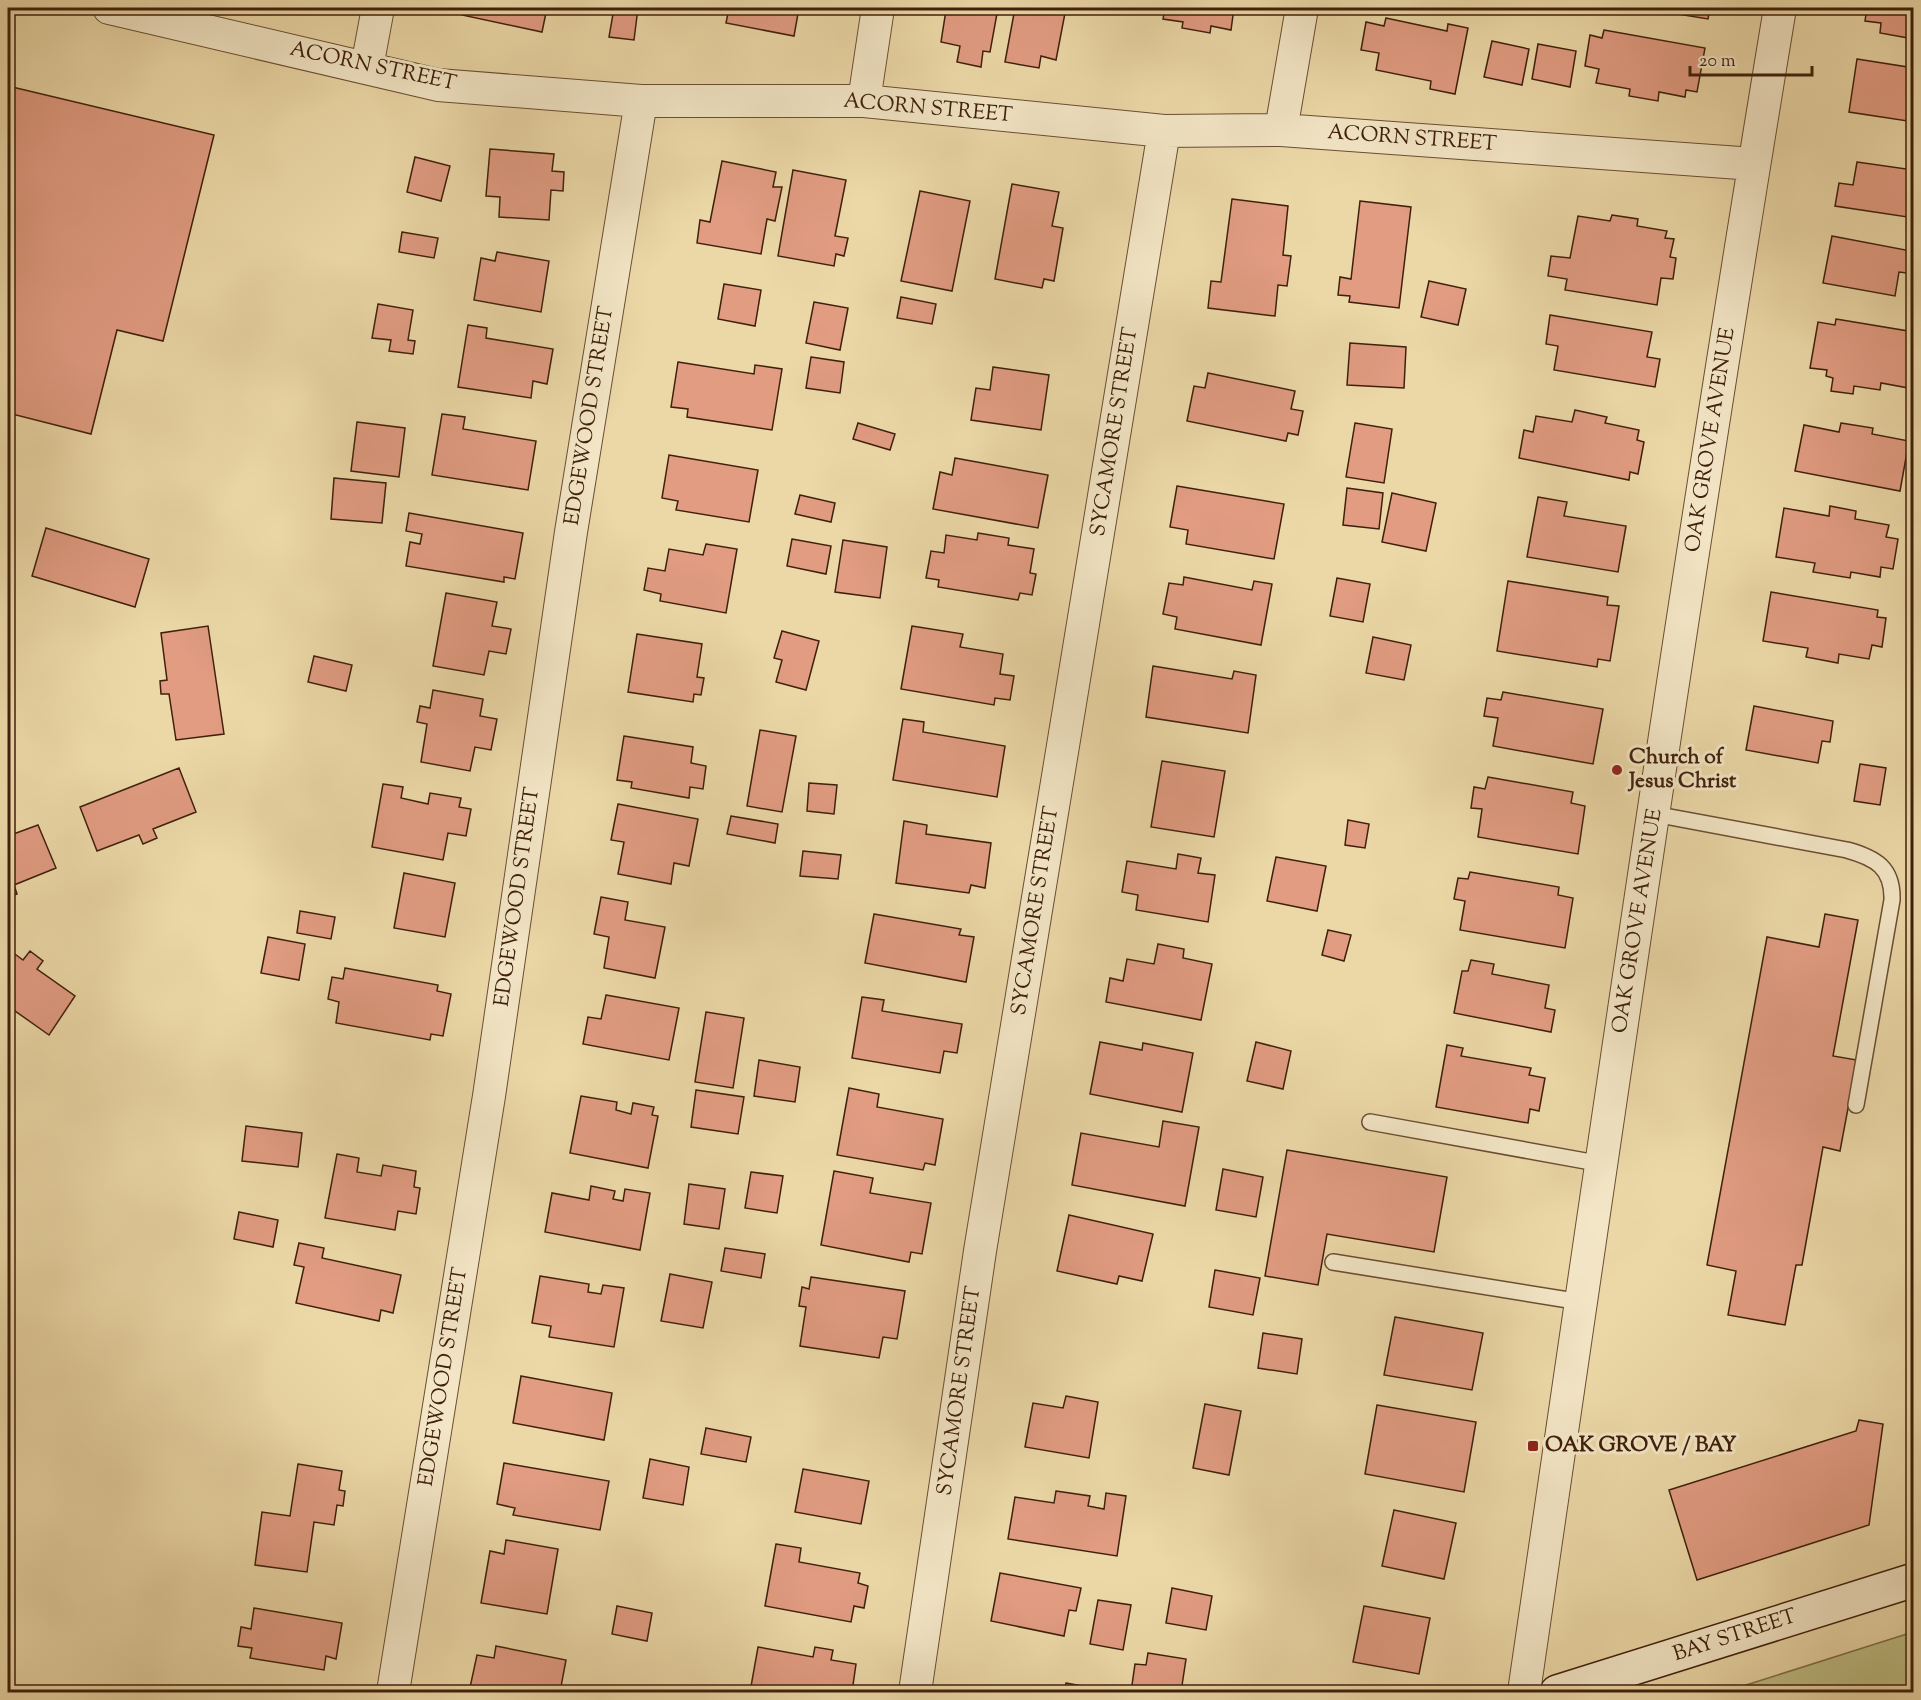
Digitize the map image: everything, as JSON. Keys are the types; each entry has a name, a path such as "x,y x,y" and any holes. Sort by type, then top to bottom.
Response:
{"main road":[{"name":"BAY STREET","path":"1557,1692 1914,1580"}],"street":[{"name":"ACORN STREET","path":"109,8 438,85 641,101 864,101 1164,131 1281,130 1754,164"},
{"path":"367,67 378,8"},
{"path":"864,101 878,8"},
{"path":"1281,130 1302,8"},
{"name":"OAK GROVE AVENUE","path":"1524,1692 1654,813 1780,8"},
{"name":"EDGEWOOD STREET","path":"393,1692 490,1084 571,532 641,101"},
{"name":"SYCAMORE STREET","path":"915,1692 980,1251 1164,131"}],"lane":[{"path":"1654,813 1847,850 1863,854 1883,866 1893,885 1892,900 1856,1105"},
{"path":"1370,1122 1602,1164"},
{"path":"1333,1262 1581,1302"}],"shaded area":[{"path":"1913,1632 1913,1692 1724,1692"}],"building":[{"path":"463,8 547,8 542,32 462,15"},
{"path":"614,8 638,8 634,40 609,37"},
{"path":"729,8 799,8 794,36 726,23"},
{"path":"937,8 998,8 990,52 983,51 981,67 957,62 960,46 941,42 946,10"},
{"path":"1015,8 1066,8 1056,60 1041,56 1039,68 1005,62"},
{"path":"1165,8 1234,8 1231,30 1211,26 1210,33 1182,28 1183,22 1163,19"},
{"path":"1641,8 1710,8 1708,19"},
{"path":"1867,8 1914,8 1914,39 1880,33 1881,23 1865,21"},
{"path":"1386,18 1447,31 1448,24 1468,28 1455,94 1430,89 1431,81 1376,70 1379,53 1361,50 1366,22 1384,26"},
{"path":"1604,30 1705,48 1697,92 1686,90 1685,97 1659,92 1658,101 1629,96 1630,89 1596,83 1599,69 1585,66 1590,35 1602,38"},
{"path":"1492,41 1529,49 1522,85 1484,77"},
{"path":"1538,44 1576,51 1570,87 1532,79"},
{"path":"1857,59 1914,68 1914,122 1849,112"},
{"path":"8,86 214,135 163,341 117,330 91,434 8,413"},
{"path":"490,149 554,154 552,171 564,172 563,191 551,190 549,220 499,217 500,197 486,196"},
{"path":"415,157 450,166 441,201 407,192"},
{"path":"722,161 776,172 773,187 782,187 775,221 767,219 761,254 697,243 700,220 710,222"},
{"path":"1857,162 1913,170 1914,166 1914,218 1835,206 1839,183 1853,185"},
{"path":"793,170 846,180 835,236 848,238 844,256 836,254 834,266 778,256"},
{"path":"1012,184 1059,192 1052,226 1063,228 1054,281 1044,279 1042,288 995,279"},
{"path":"920,191 970,201 952,291 901,281"},
{"path":"1232,199 1288,206 1283,255 1291,256 1287,286 1278,285 1275,316 1208,308 1211,281 1221,282"},
{"path":"1360,201 1411,207 1399,308 1349,302 1350,296 1338,295 1340,277 1351,279"},
{"path":"1612,215 1638,219 1637,226 1667,231 1665,238 1674,239 1670,257 1676,258 1673,279 1661,278 1657,305 1565,290 1567,279 1548,276 1551,256 1570,258 1578,216 1610,221"},
{"path":"402,232 438,238 434,258 399,252"},
{"path":"1832,236 1911,251 1907,273 1899,272 1895,296 1823,283"},
{"path":"497,252 549,261 541,312 474,300 481,258 495,261"},
{"path":"1429,281 1466,289 1458,325 1421,317"},
{"path":"724,284 761,290 755,326 718,319"},
{"path":"901,297 936,304 932,324 897,318"},
{"path":"814,302 848,308 840,350 806,343"},
{"path":"378,304 413,310 408,340 415,341 413,354 389,351 391,340 372,338"},
{"path":"1550,315 1652,332 1647,357 1660,359 1655,387 1554,370 1558,346 1546,344"},
{"path":"1836,319 1914,332 1914,389 1881,383 1880,390 1854,386 1853,394 1831,391 1833,378 1826,376 1827,370 1810,368 1818,322 1835,325"},
{"path":"468,325 487,328 486,338 553,349 547,384 533,381 531,398 458,387"},
{"path":"1350,343 1406,347 1404,388 1347,385"},
{"path":"811,357 844,362 840,393 806,388"},
{"path":"678,362 754,374 755,365 782,369 772,430 687,417 688,409 671,407"},
{"path":"993,367 1049,375 1041,430 971,420 976,388 990,390"},
{"path":"1208,373 1295,391 1291,409 1303,411 1298,435 1288,433 1286,441 1187,421 1194,386 1205,388"},
{"path":"1575,410 1607,417 1605,423 1639,430 1637,440 1644,442 1638,474 1630,472 1629,480 1519,458 1524,430 1533,432 1536,416 1572,422"},
{"path":"442,414 465,417 463,429 536,441 528,490 432,475"},
{"path":"357,422 405,428 399,477 351,471"},
{"path":"858,423 895,434 890,450 853,439"},
{"path":"1355,423 1392,429 1384,483 1346,477"},
{"path":"1841,423 1873,428 1872,434 1909,441 1900,491 1795,471 1804,425 1839,432"},
{"path":"669,455 758,470 749,522 676,510 678,501 662,498"},
{"path":"955,458 1048,475 1038,528 933,509 940,472 952,475"},
{"path":"334,478 386,483 382,523 331,519"},
{"path":"1177,486 1284,504 1274,559 1186,544 1188,530 1170,527"},
{"path":"1347,488 1383,493 1379,529 1343,525"},
{"path":"1392,493 1436,503 1426,551 1382,542"},
{"path":"800,495 835,503 831,522 795,514"},
{"path":"1538,497 1567,502 1564,516 1626,526 1618,572 1527,557"},
{"path":"1830,506 1856,511 1855,519 1889,525 1886,537 1898,539 1893,569 1881,567 1880,577 1851,572 1850,578 1813,572 1815,563 1776,557 1784,508 1829,516"},
{"path":"409,513 523,533 515,579 504,577 504,582 406,566 410,542 420,544 422,534 406,531"},
{"path":"46,528 149,559 135,607 32,576"},
{"path":"978,533 1009,538 1008,545 1034,549 1030,573 1036,574 1032,595 1020,593 1018,600 938,587 939,580 926,578 931,551 944,553 946,535 977,540"},
{"path":"792,539 831,546 826,574 787,566"},
{"path":"843,540 887,547 880,598 835,592"},
{"path":"706,544 737,549 726,613 660,601 661,594 644,590 648,568 665,571 669,549 703,555"},
{"path":"1184,577 1252,590 1254,581 1272,584 1261,645 1175,629 1177,617 1163,614 1169,583 1183,585"},
{"path":"1337,578 1370,584 1363,622 1330,616"},
{"path":"1508,581 1608,597 1607,605 1619,606 1610,661 1598,659 1597,667 1497,651"},
{"path":"1771,592 1878,610 1877,617 1886,618 1882,647 1872,645 1869,659 1839,654 1838,663 1806,657 1808,648 1763,641"},
{"path":"446,593 497,602 492,626 511,629 506,654 489,651 484,675 433,666"},
{"path":"208,626 224,734 176,740 169,694 161,694 160,681 167,680 161,633"},
{"path":"912,626 963,634 960,647 1003,654 1000,674 1014,676 1010,700 995,698 994,705 901,689"},
{"path":"782,631 819,641 806,690 776,682 782,660 774,658"},
{"path":"637,634 702,644 697,677 704,678 701,695 694,694 693,702 628,692"},
{"path":"1373,637 1411,645 1404,680 1366,673"},
{"path":"314,656 352,665 346,691 308,682"},
{"path":"1153,666 1232,679 1234,671 1256,675 1248,733 1146,717"},
{"path":"433,690 483,699 480,716 497,719 491,750 475,747 470,771 421,762 427,724 417,722 420,706 430,708"},
{"path":"1503,692 1603,709 1593,764 1493,746 1498,718 1484,716 1487,698 1501,700"},
{"path":"1754,706 1833,721 1830,742 1822,741 1818,763 1746,750"},
{"path":"903,719 924,722 923,732 1005,746 997,797 893,780"},
{"path":"760,730 796,736 782,812 747,806"},
{"path":"624,736 693,747 691,763 706,766 703,789 690,787 689,798 631,788 632,782 617,780"},
{"path":"1162,761 1225,771 1214,837 1151,827"},
{"path":"1860,764 1886,768 1880,805 1854,801"},
{"path":"179,768 196,812 153,829 157,838 143,844 139,835 97,851 80,807"},
{"path":"1488,777 1573,792 1571,803 1585,806 1578,854 1478,837 1482,809 1471,808 1474,787 1485,789"},
{"path":"809,783 837,785 834,814 807,811"},
{"path":"383,784 403,787 401,798 428,804 430,793 461,798 459,807 471,809 466,836 448,833 443,860 372,847"},
{"path":"618,804 698,819 689,866 674,863 671,884 618,874 624,842 611,840"},
{"path":"731,816 778,824 775,843 727,834"},
{"path":"1348,820 1369,824 1365,848 1345,845"},
{"path":"904,821 927,825 926,834 991,843 985,888 971,885 969,893 896,883"},
{"path":"38,825 56,868 14,885 17,894 8,897 8,836"},
{"path":"803,851 841,855 838,879 800,876"},
{"path":"1178,854 1201,858 1198,873 1215,875 1208,922 1136,910 1138,895 1122,892 1127,861 1176,869"},
{"path":"1276,857 1326,866 1317,911 1267,901"},
{"path":"1470,872 1559,887 1558,895 1573,898 1565,948 1460,930 1465,901 1454,899 1458,878 1468,879"},
{"path":"404,873 455,883 445,937 394,928"},
{"path":"601,897 628,902 625,920 665,927 655,978 604,968 609,937 594,934"},
{"path":"300,911 335,917 331,939 297,933"},
{"path":"874,914 961,929 959,935 974,937 966,982 865,963"},
{"path":"1825,914 1858,920 1833,1056 1857,1060 1840,1151 1823,1147 1802,1265 1796,1265 1785,1325 1728,1315 1736,1271 1707,1265 1767,937 1819,947"},
{"path":"1328,930 1351,935 1344,961 1322,955"},
{"path":"268,937 305,944 299,980 261,973"},
{"path":"1158,944 1184,949 1183,958 1212,964 1201,1020 1106,1002 1110,978 1123,981 1127,959 1154,964"},
{"path":"8,949 23,960 30,951 43,961 37,969 75,996 49,1035 8,1006"},
{"path":"1471,960 1494,964 1492,974 1549,985 1545,1008 1555,1010 1551,1032 1454,1013 1462,971 1468,971"},
{"path":"345,968 438,985 437,991 451,994 443,1036 431,1034 430,1040 336,1023 339,1002 328,999 332,977 343,979"},
{"path":"606,995 679,1008 669,1060 583,1044 588,1017 601,1019"},
{"path":"862,997 884,1000 882,1011 962,1024 957,1053 944,1051 940,1073 852,1058"},
{"path":"706,1012 744,1018 733,1088 695,1082"},
{"path":"1100,1042 1142,1050 1143,1043 1193,1053 1182,1112 1090,1094"},
{"path":"1256,1042 1291,1051 1283,1089 1247,1081"},
{"path":"1447,1045 1463,1048 1461,1056 1531,1068 1529,1075 1545,1078 1539,1111 1530,1109 1528,1123 1436,1107"},
{"path":"759,1060 800,1067 795,1102 754,1096"},
{"path":"849,1088 879,1094 877,1107 943,1119 935,1165 925,1163 923,1170 837,1155"},
{"path":"696,1090 744,1097 738,1134 691,1127"},
{"path":"581,1096 617,1102 616,1110 631,1114 633,1103 654,1107 652,1115 658,1116 648,1168 570,1153"},
{"path":"1163,1121 1199,1127 1185,1206 1072,1185 1081,1133 1159,1147"},
{"path":"246,1126 302,1133 298,1167 242,1161"},
{"path":"1287,1150 1447,1177 1434,1252 1327,1234 1318,1285 1265,1276"},
{"path":"337,1154 359,1158 357,1172 381,1176 383,1165 416,1171 414,1187 420,1188 416,1214 398,1211 395,1230 325,1218"},
{"path":"1223,1169 1263,1177 1256,1217 1216,1210"},
{"path":"834,1171 873,1178 870,1193 931,1203 922,1254 911,1252 909,1262 821,1245"},
{"path":"751,1172 783,1176 777,1213 745,1208"},
{"path":"689,1184 725,1189 719,1229 684,1224"},
{"path":"591,1186 615,1191 613,1199 623,1201 625,1189 650,1193 640,1250 545,1232 552,1193 589,1200"},
{"path":"239,1212 278,1220 273,1247 234,1239"},
{"path":"1069,1215 1153,1234 1142,1281 1119,1276 1117,1284 1057,1271"},
{"path":"299,1243 324,1248 322,1258 401,1275 393,1313 381,1310 379,1321 296,1303 304,1267 294,1265"},
{"path":"725,1248 765,1254 761,1278 721,1271"},
{"path":"1215,1270 1260,1278 1253,1315 1209,1307"},
{"path":"670,1274 712,1282 703,1328 661,1321"},
{"path":"540,1276 589,1284 588,1292 601,1294 603,1285 624,1288 614,1347 549,1337 551,1326 532,1323"},
{"path":"811,1277 905,1291 897,1339 883,1337 879,1358 800,1346 806,1307 799,1306 802,1287 809,1289"},
{"path":"1395,1317 1483,1333 1472,1390 1384,1375"},
{"path":"1263,1333 1302,1339 1297,1374 1258,1368"},
{"path":"521,1376 612,1393 604,1440 513,1423"},
{"path":"1066,1396 1098,1402 1089,1458 1025,1447 1033,1403 1063,1408"},
{"path":"1205,1404 1241,1411 1229,1475 1193,1468"},
{"path":"1377,1405 1476,1422 1464,1492 1365,1474"},
{"path":"1859,1420 1883,1424 1869,1525 1697,1580 1669,1490 1856,1431"},
{"path":"706,1428 751,1437 746,1462 701,1454"},
{"path":"650,1459 689,1467 683,1505 643,1498"},
{"path":"504,1463 609,1481 600,1530 513,1515 515,1508 497,1504"},
{"path":"298,1464 342,1471 339,1490 345,1491 343,1506 337,1505 334,1525 314,1522 307,1572 255,1565 262,1512 290,1516"},
{"path":"803,1469 869,1481 861,1524 795,1512"},
{"path":"1056,1491 1090,1496 1088,1506 1104,1509 1106,1493 1126,1496 1117,1556 1008,1539 1015,1497 1054,1503"},
{"path":"1394,1510 1456,1523 1444,1579 1382,1566"},
{"path":"506,1540 558,1549 547,1614 481,1603 490,1551 504,1554"},
{"path":"776,1544 801,1548 799,1562 860,1573 858,1583 868,1586 864,1608 854,1606 851,1622 765,1606"},
{"path":"1000,1573 1081,1588 1076,1611 1069,1610 1064,1636 991,1621"},
{"path":"1172,1588 1212,1596 1206,1630 1166,1623"},
{"path":"1098,1600 1131,1605 1123,1650 1090,1644"},
{"path":"617,1606 652,1613 647,1641 612,1634"},
{"path":"1364,1606 1430,1618 1419,1674 1353,1662"},
{"path":"254,1608 342,1623 336,1659 326,1656 324,1670 250,1658 252,1648 238,1646 241,1627 251,1629"},
{"path":"496,1646 566,1660 560,1692 469,1692 477,1655 494,1658"},
{"path":"758,1647 813,1657 815,1647 833,1650 831,1660 856,1664 852,1692 750,1692"},
{"path":"1148,1653 1186,1659 1181,1692 1131,1692 1135,1664 1146,1665"},
{"path":"1066,1683 1115,1692 1064,1692"}],"place":[{"name":"Church of Jesus Christ","path":"1617,770"},
{"name":"OAK GROVE / BAY","path":"1533,1446"}]}
